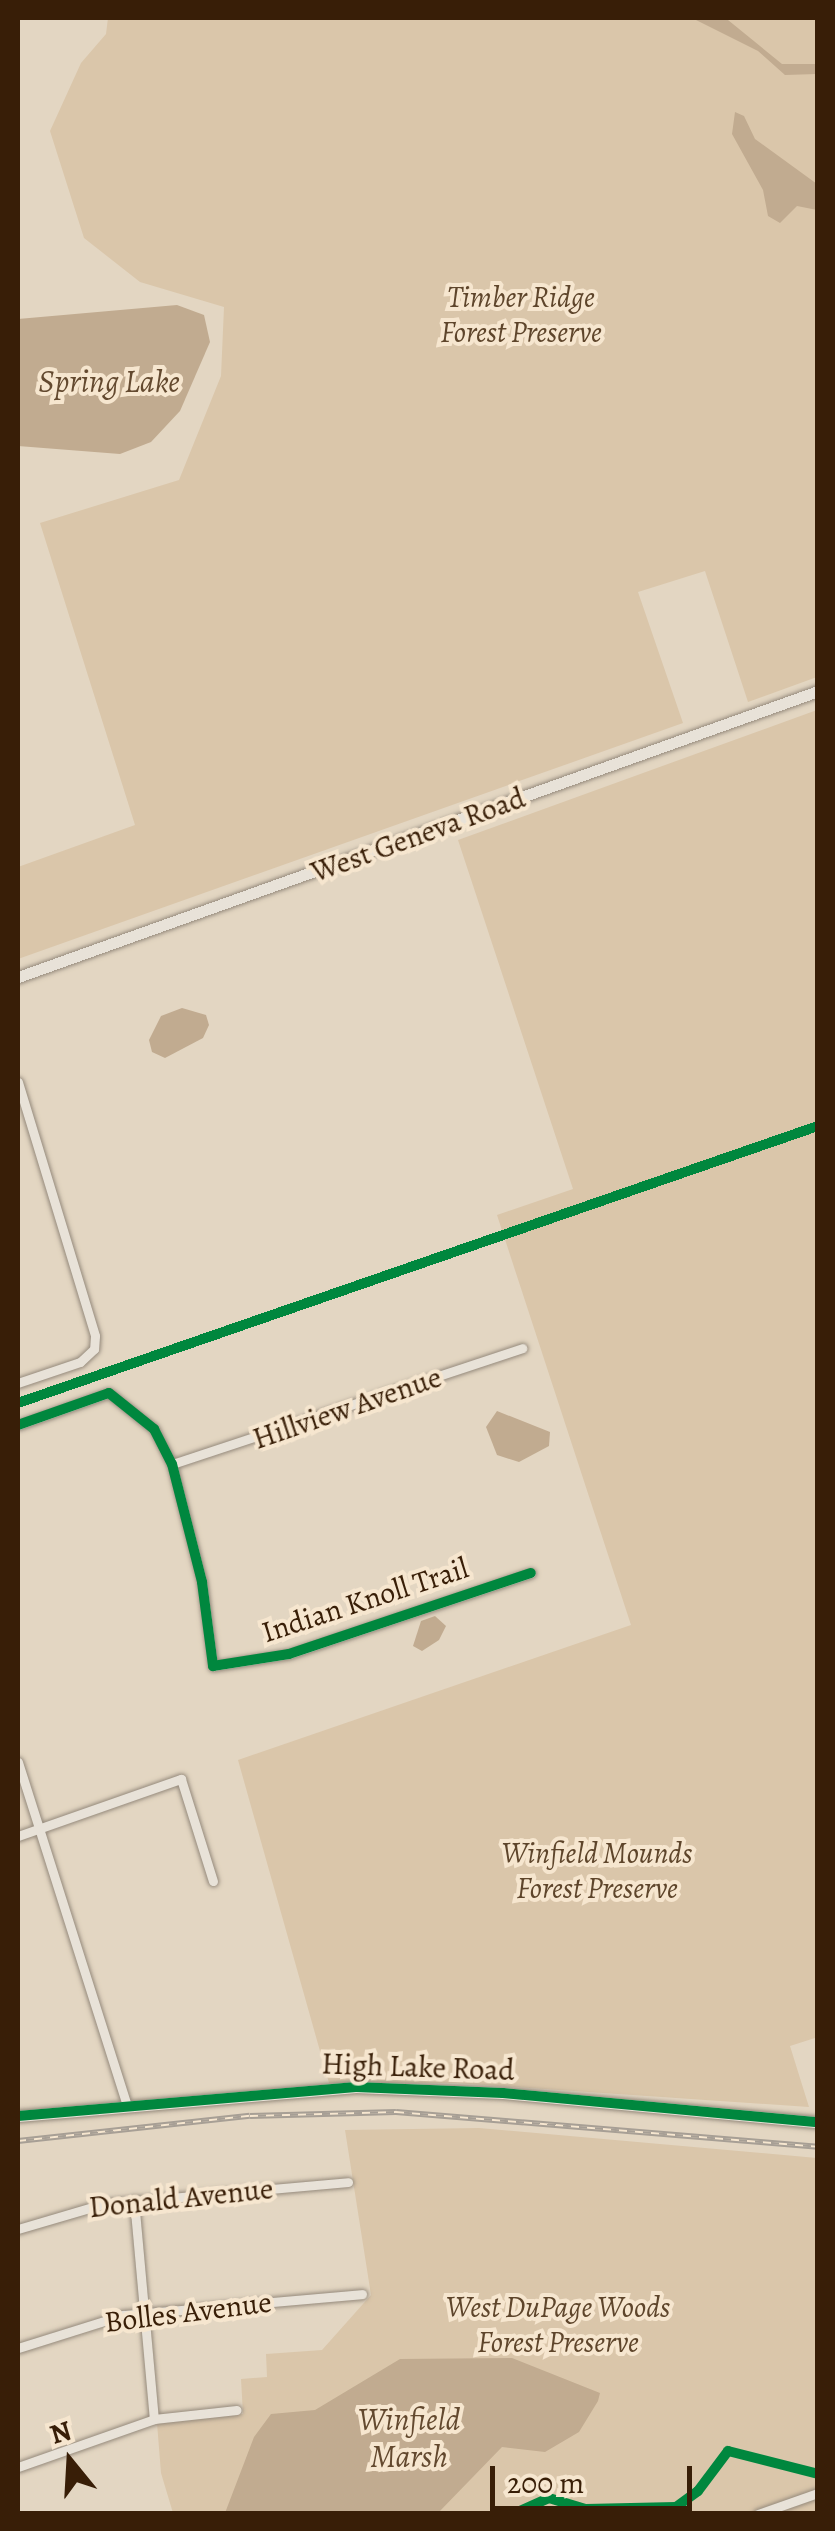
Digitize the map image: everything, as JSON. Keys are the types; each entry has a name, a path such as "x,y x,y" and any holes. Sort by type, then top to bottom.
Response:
{"main road":[{"name":"West Geneva Road","path":"18,977 818,691"},
{"name":"High Lake Road","path":"18,2116 275,2090 408,2088 818,2122"}],"street":[{"path":"18,1082 95,1336 94,1349 80,1362 18,1383"},
{"name":"Hillview Avenue","path":"172,1464 522,1348"},
{"path":"18,1425 108,1393 154,1430 172,1464"},
{"name":"Indian Knoll Trail","path":"172,1464 206,1599 213,1666 289,1654 531,1572"},
{"path":"18,1762 126,2103"},
{"path":"18,1836 181,1780 213,1881"},
{"name":"Donald Avenue","path":"18,2229 134,2200 348,2182"},
{"path":"134,2200 154,2419"},
{"name":"Bolles Avenue","path":"18,2348 144,2312 362,2294"},
{"path":"18,2467 154,2419 237,2410"},
{"path":"758,2514 818,2493"}],"green space":[{"name":"Timber Ridge Forest Preserve","path":"108,18 817,18 817,677 748,702 705,571 638,592 683,723 18,959 18,867 135,825 40,523 179,480 221,376 224,307 140,282 84,238 50,131 81,63 106,34"},
{"name":"Winfield Mounds Forest Preserve","path":"817,710 818,2037 790,2046 809,2107 455,2083 329,2083 238,1760 631,1625 497,1215 573,1189 458,840"},
{"name":"West DuPage Woods Forest Preserve","path":"479,2128 817,2158 817,2513 173,2513 161,2473 157,2423 243,2414 241,2379 267,2377 266,2354 322,2350 371,2295 345,2130"}],"water":[{"path":"692,18 728,20 782,64 817,64 817,74 785,75 758,51"},
{"path":"735,112 744,116 755,139 817,184 817,210 797,206 780,223 768,216 763,190 732,134"},
{"name":"Spring Lake","path":"177,305 204,315 210,342 180,411 151,442 120,454 18,446 18,319"},
{"path":"182,1008 206,1015 209,1025 203,1038 165,1058 152,1052 149,1040 161,1016"},
{"path":"497,1411 550,1432 549,1446 519,1462 497,1455 486,1427"},
{"path":"435,1616 446,1626 439,1640 422,1651 413,1646 421,1621"},
{"name":"Winfield Marsh","path":"512,2358 600,2393 598,2401 579,2432 545,2452 502,2447 438,2513 225,2513 254,2437 271,2414 315,2410 400,2359"}],"railway":[{"path":"18,2141 250,2116 396,2112 818,2147"}],"cycle path":[{"path":"18,1403 818,1126"},
{"path":"18,1425 109,1393 154,1429 172,1464 202,1582 213,1666 289,1654 531,1573"},
{"path":"18,2116 356,2087 503,2093 818,2122"},
{"path":"513,2514 549,2498 586,2509 676,2507 698,2491 728,2451 818,2474"}]}
